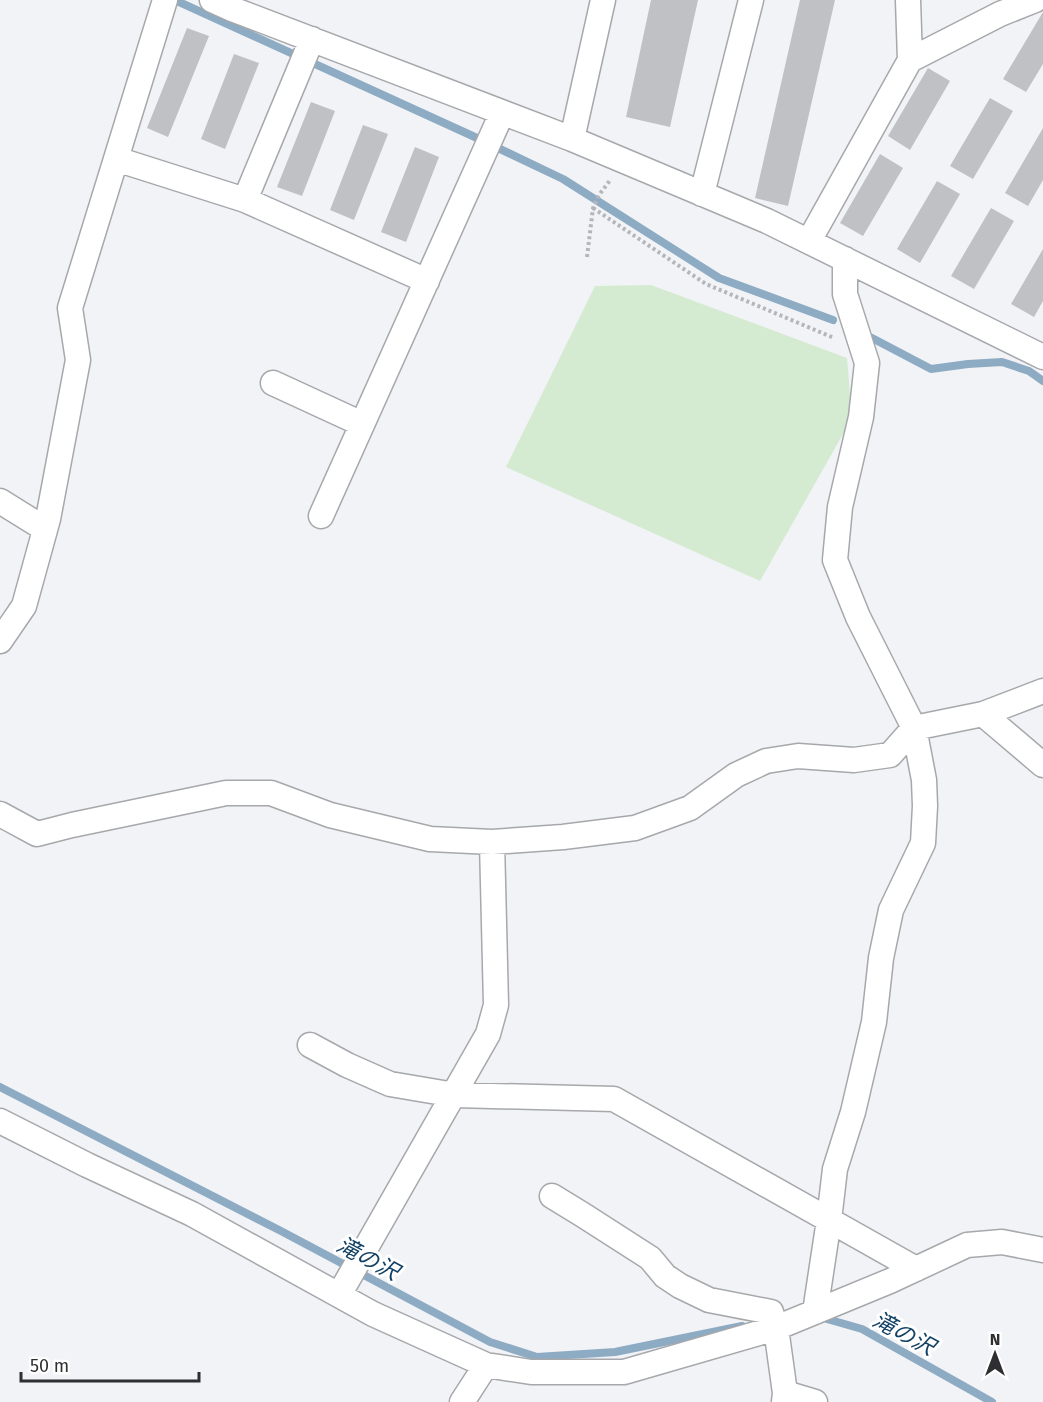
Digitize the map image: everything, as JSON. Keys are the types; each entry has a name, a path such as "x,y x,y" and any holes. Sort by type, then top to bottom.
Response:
{"street":[{"path":"0,641 24,606 45,529 78,360 70,308 165,0"},
{"path":"212,0 307,51 502,113 767,221 1043,357"},
{"path":"572,140 603,0"},
{"path":"702,194 751,0"},
{"path":"809,241 910,60 908,0"},
{"path":"910,60 1000,14 1035,0"},
{"path":"245,200 307,51"},
{"path":"321,516 502,113"},
{"path":"116,159 245,200 427,281"},
{"path":"814,1312 835,1169 853,1112 874,1022 880,958 891,910 923,843 925,806 924,780 914,728 858,617 835,560 840,507 861,417 867,363 845,294 845,259"},
{"path":"273,383 362,424"},
{"path":"0,501 45,529"},
{"path":"0,814 37,834 226,793 271,793 330,815 430,839 492,842 563,837 635,828 690,808 736,775 766,761 798,756 854,760 890,755 914,728 983,714 1043,691"},
{"path":"983,714 1043,765"},
{"path":"349,1278 488,1035 496,1005 492,842"},
{"path":"310,1045 390,1084 455,1095 614,1099 916,1269"},
{"path":"0,1121 192,1214 349,1278 373,1314 486,1365 531,1372 624,1372 776,1328 967,1245 1002,1242 1043,1250"},
{"path":"552,1196 650,1258 665,1276 680,1286 709,1300 771,1312 776,1328 784,1397 815,1402"},
{"path":"462,1402 486,1365"}],"path":[{"path":"587,257 593,207 599,195"},
{"path":"593,207 706,284 862,350"}],"green space":[{"path":"651,285 847,358 852,418 760,581 506,467 595,286"}],"building":[{"path":"651,0 698,0 670,127 626,117"},
{"path":"800,0 835,0 788,206 755,198"},
{"path":"1043,12 1043,64 1026,92 1003,79"},
{"path":"187,28 209,36 168,137 147,128"},
{"path":"234,54 259,63 225,149 201,139"},
{"path":"928,68 950,81 910,150 888,136"},
{"path":"990,98 1013,111 973,179 950,166"},
{"path":"311,102 335,111 302,196 277,187"},
{"path":"363,125 388,134 354,220 330,210"},
{"path":"1043,128 1043,180 1028,206 1005,193"},
{"path":"415,147 439,157 406,242 381,232"},
{"path":"880,154 903,168 863,236 840,223"},
{"path":"937,181 960,194 920,263 897,249"},
{"path":"991,208 1014,221 974,289 951,276"},
{"path":"1043,249 1043,301 1034,317 1011,304"}],"waterway":[{"path":"177,1 563,179 719,278 833,320"},
{"path":"872,338 931,369 1002,362 1029,371 1043,381"},
{"name":"滝の沢","path":"0,1087 281,1231 490,1342 537,1357 615,1352 742,1326"},
{"name":"滝の沢","path":"827,1319 862,1329 992,1402"}]}
